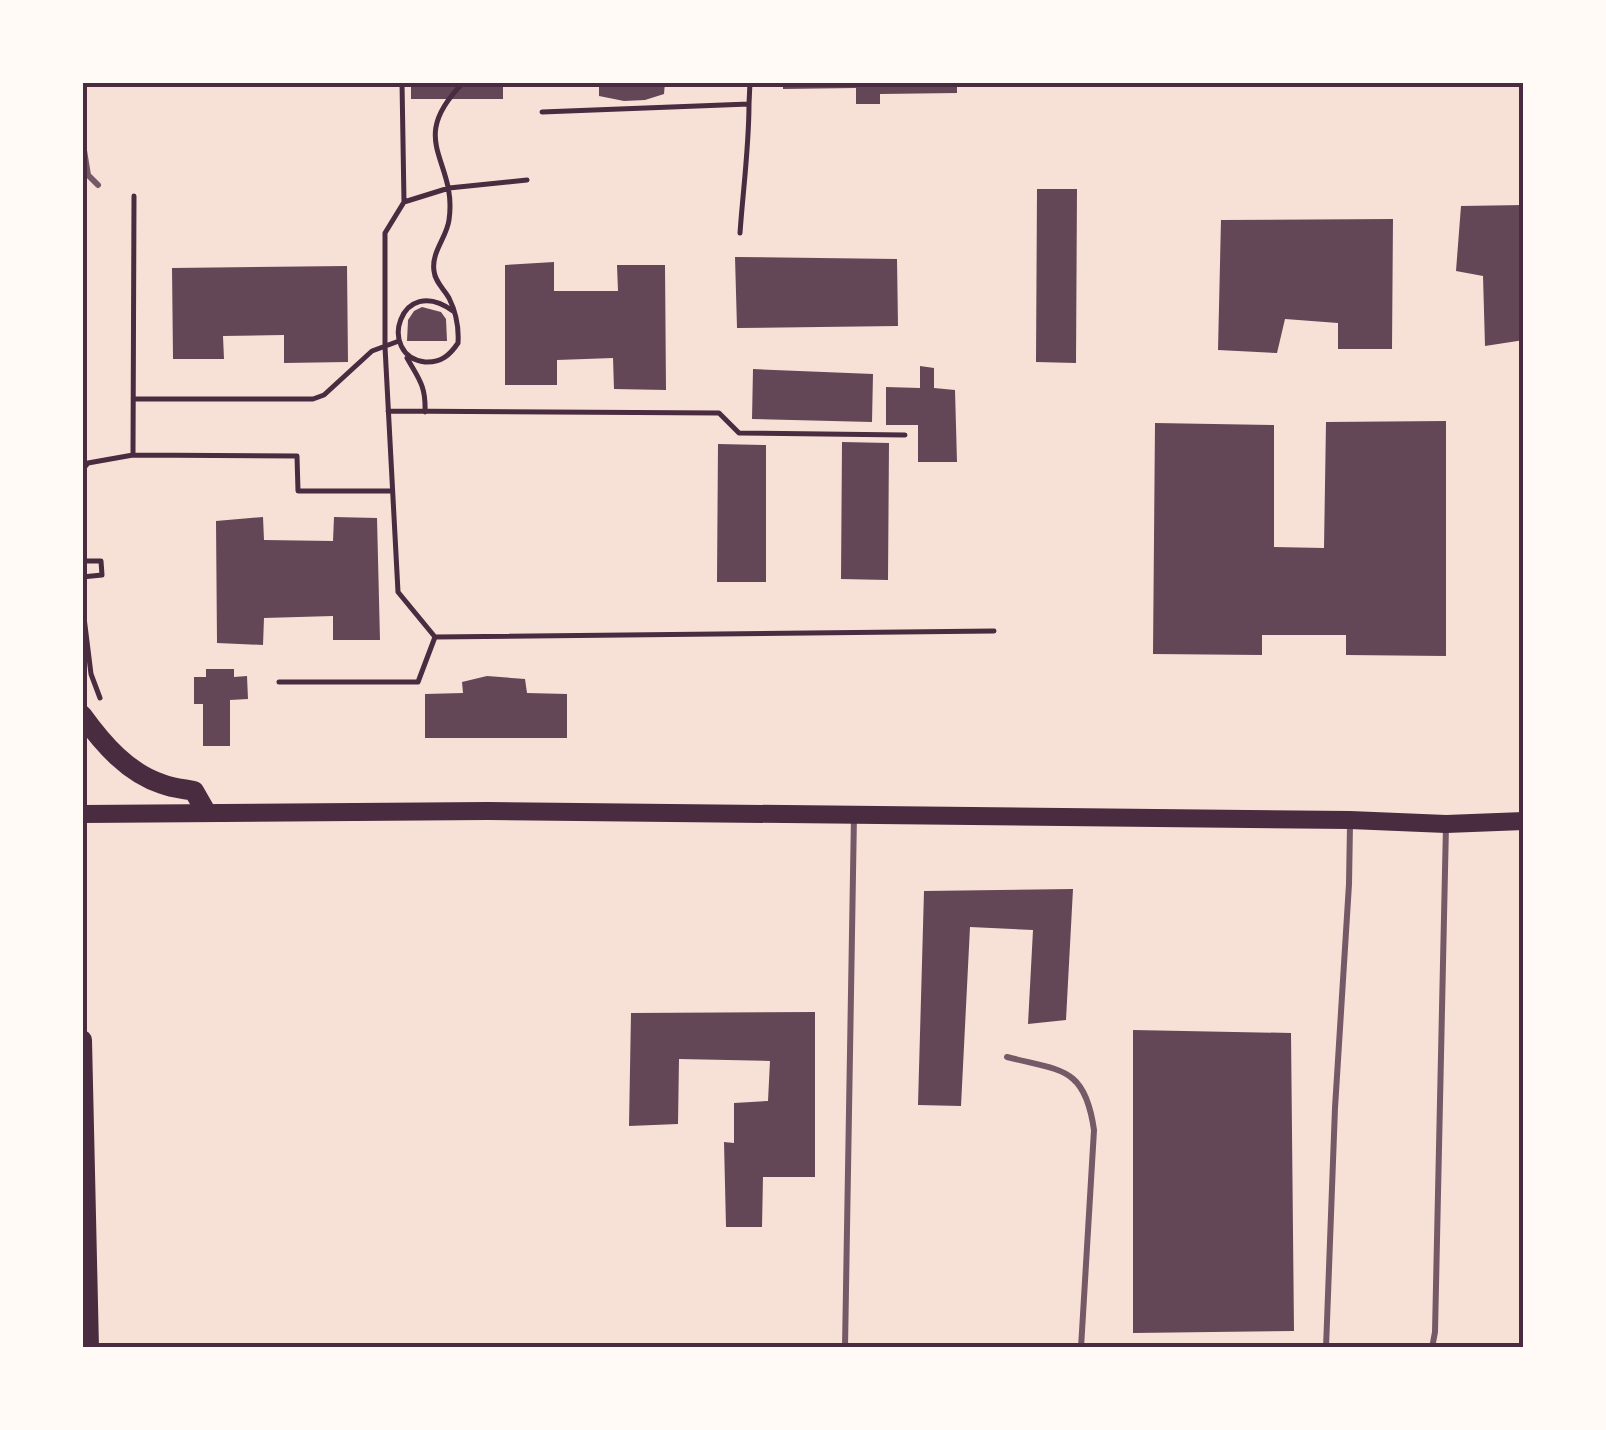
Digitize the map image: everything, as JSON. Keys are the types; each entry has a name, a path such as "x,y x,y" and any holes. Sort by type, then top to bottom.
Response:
{"main road":[{"path":"82,715 100,740 142,775 163,785 194,791 206,812"},
{"path":"82,814 488,811 1446,824 1524,820"},
{"path":"82,1040 89,1348"}],"lane":[{"path":"82,138 88,175 98,185"},
{"path":"844,1348 854,814"},
{"path":"1326,1348 1350,820"},
{"path":"1432,1348 1446,824"},
{"path":"1008,1058 1070,1074 1091,1109 1094,1130 1081,1348"}],"path":[{"path":"402,82 404,202 385,233 385,347 392,491 398,592 435,638"},
{"path":"403,350 422,362 444,359 458,343 458,320 433,270 449,224 449,188 435,140 438,118 448,99 464,82"},
{"path":"740,233 750,82"},
{"path":"542,112 748,104"},
{"path":"404,202 449,188 527,180"},
{"path":"132,455 134,196"},
{"path":"425,413 426,394 421,379 399,341 400,320 407,308 430,300 453,312"},
{"path":"134,399 313,399 324,395 372,350 399,341"},
{"path":"388,411 720,412 739,433 905,434"},
{"path":"82,470 85,462 132,455 296,456 298,491 392,491"},
{"path":"82,561 101,560 102,575 84,576"},
{"path":"82,601 91,674 105,710"},
{"path":"435,638 994,631"},
{"path":"278,682 418,682 435,638"}],"building":[{"path":"411,82 503,82 503,99 411,99"},
{"path":"599,82 665,82 664,94 624,101 599,96"},
{"path":"783,82 957,82 957,93 880,94 880,104 856,104 856,88 783,89"},
{"path":"1037,189 1077,189 1076,363 1036,362"},
{"path":"1524,205 1524,340 1485,346 1483,276 1456,271 1461,206"},
{"path":"1393,219 1392,349 1338,349 1338,323 1285,319 1277,353 1218,350 1221,220"},
{"path":"735,257 897,259 898,326 737,328"},
{"path":"554,262 554,291 618,291 617,265 665,265 666,390 614,389 613,358 557,360 557,385 505,385 505,265"},
{"path":"347,266 348,362 284,363 284,335 223,336 224,359 173,359 172,268"},
{"path":"422,307 441,312 446,319 447,341 407,341 408,320"},
{"path":"920,366 934,368 934,388 955,390 957,462 918,462 918,425 886,425 886,387 920,388"},
{"path":"753,369 873,374 872,422 752,419"},
{"path":"1446,421 1446,656 1346,655 1346,635 1262,635 1262,655 1153,654 1155,423 1274,425 1274,547 1324,548 1326,422"},
{"path":"842,442 889,443 888,580 841,579"},
{"path":"718,444 766,445 766,582 717,582"},
{"path":"263,517 264,540 333,541 334,517 377,518 380,640 333,640 333,616 264,618 263,645 217,643 216,521"},
{"path":"206,669 234,669 234,677 247,676 248,699 230,700 230,746 203,746 203,704 194,704 194,677 206,677"},
{"path":"487,676 525,679 527,693 567,694 567,738 425,738 425,694 463,693 462,682"},
{"path":"1073,889 1066,1020 1028,1024 1033,930 970,927 961,1106 918,1105 924,891"},
{"path":"815,1012 815,1177 763,1177 762,1227 726,1227 724,1142 734,1143 734,1103 768,1101 770,1061 679,1059 678,1124 629,1126 631,1013"},
{"path":"1133,1030 1291,1033 1294,1331 1133,1333"}]}
